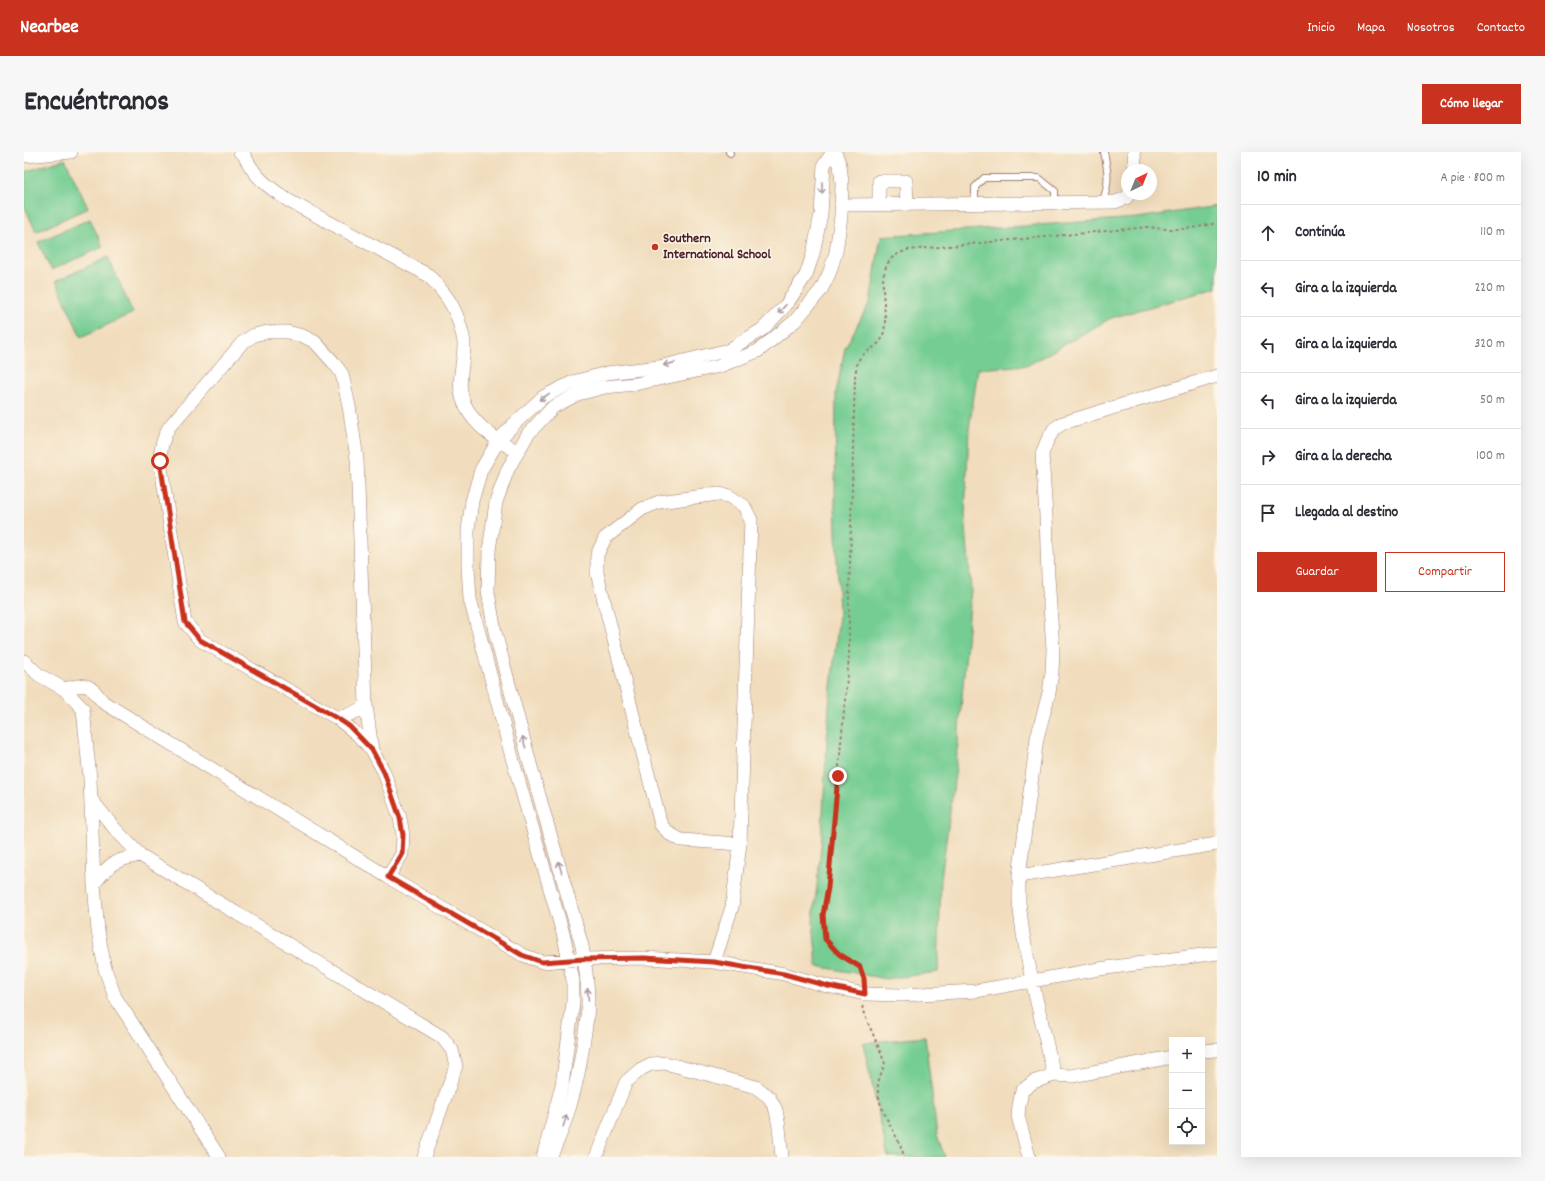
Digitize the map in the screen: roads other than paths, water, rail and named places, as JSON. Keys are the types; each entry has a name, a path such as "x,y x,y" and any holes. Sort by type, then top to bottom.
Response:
{"street":[{"path":"24,156 71,152"},
{"path":"240,152 243,153 250,167 268,187 289,201 428,275 445,294 458,316 464,343 459,386 466,409 479,426 498,441 518,452"},
{"path":"543,1157 562,1085 573,1003 573,980 564,937 513,761 470,600 468,530 472,501 481,470 498,441 543,397 573,382 607,373 659,367 729,350 763,329 786,305 806,275 813,254 821,214 824,165 834,152 840,165 842,183 841,211 836,252 829,274 821,290 795,321 758,351 720,366 635,384 605,387 578,394 553,407 528,434 508,469 496,502 489,551 488,592 496,632 529,760 582,946 588,1001 580,1061 572,1101 560,1139 550,1157"},
{"path":"1134,152 1135,164"},
{"path":"879,205 879,181 906,181 907,205"},
{"path":"821,214 879,205 1102,203 1121,200"},
{"path":"372,750 366,705 356,459 349,406 342,374 315,342 303,336 287,332 267,332 254,335 242,343 170,427 163,440 160,450 160,461 185,622 200,640 349,726 372,750 384,772 400,818 403,835 402,854 388,877"},
{"path":"1054,1075 1032,981 1019,902 1019,876 1037,738 1049,693 1052,672 1053,649 1042,454 1054,429 1063,423 1217,376"},
{"path":"714,962 732,907 740,844 751,520 744,506 729,496 718,494 659,502 642,509 604,538 597,554 597,573 661,825 670,834 681,840 740,844"},
{"path":"24,661 39,675 64,689 83,709 98,931 105,969 115,997 219,1157"},
{"path":"64,689 87,685 92,688 103,702 388,877 522,955 542,962 584,959 644,958 714,962 784,974 865,994 902,995 976,991 1099,969 1217,953"},
{"path":"83,709 103,702"},
{"path":"337,718 357,712 366,705"},
{"path":"90,799 115,829 140,855 442,1037 452,1050 456,1066 424,1157"},
{"path":"1019,876 1217,844"},
{"path":"94,884 105,869 114,862 140,855"},
{"path":"1205,1051 1217,1050"},
{"path":"1029,1157 1018,1116 1022,1091 1033,1082 1054,1075 1072,1076 1169,1058"},
{"path":"596,1157 626,1082 641,1069 651,1064 665,1063 756,1086 768,1097 776,1110 782,1157"}],"lane":[{"path":"1102,203 1107,191 1108,169 1104,152"},
{"path":"975,204 975,187 984,178 1039,178 1055,191 1055,203"}],"place":[{"name":"Southern International School","path":"655,247"}]}
